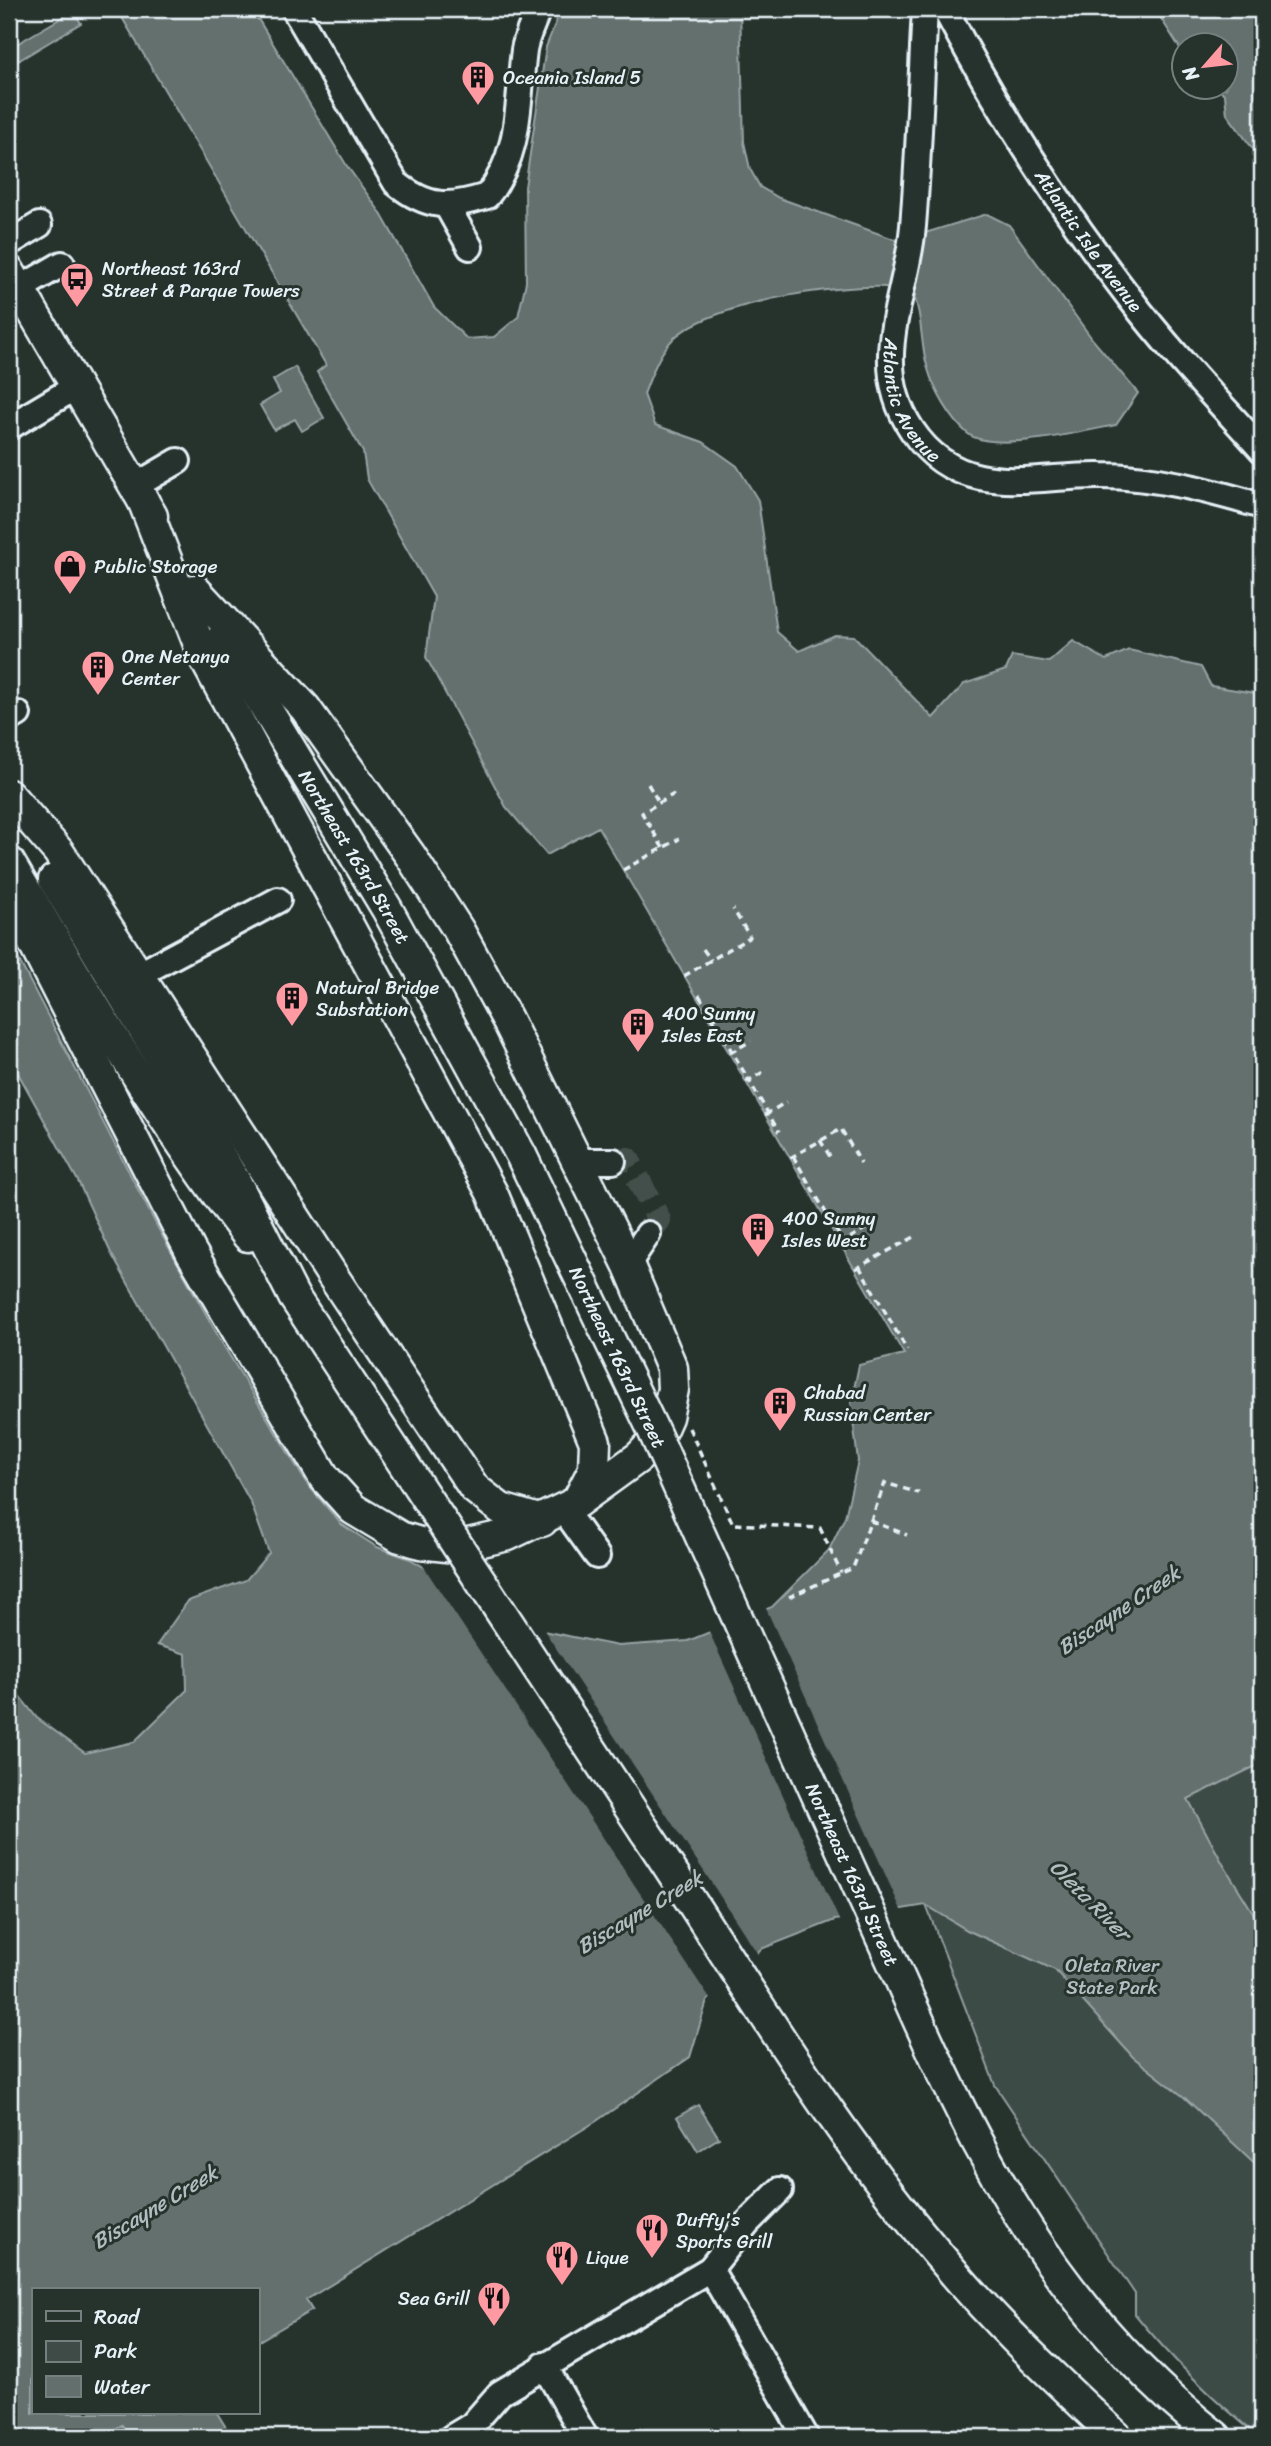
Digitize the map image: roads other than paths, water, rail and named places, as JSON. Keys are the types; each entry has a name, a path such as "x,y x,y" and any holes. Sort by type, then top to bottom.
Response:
{"main road":[{"name":"Northeast 163rd Street","path":"14,280 195,590 387,909 521,1155 654,1432 964,2122 1018,2217 1109,2339 1216,2437"},
{"path":"139,493 204,657 492,1193 594,1442 594,1469 561,1511"},
{"path":"9,895 84,1048 191,1252 284,1411 342,1499 388,1532 438,1546 483,1543 561,1511 620,1474 647,1449 663,1425 672,1397 673,1375 669,1354 628,1264 484,975 418,866 305,708 195,590"},
{"path":"9,795 58,851 474,1488 500,1509 561,1511"},
{"path":"9,801 126,1005 236,1183 294,1297"},
{"path":"9,862 130,1064 214,1192 294,1297 844,2131 949,2267 1060,2383 1117,2437"}],"street":[{"path":"294,9 396,183 410,194 447,206 487,196 508,164 514,147 525,46 538,9"},
{"name":"Atlantic Avenue","path":"925,9 913,229 897,296 889,346 894,388 909,425 935,457 980,477 1013,480 1102,476 1131,478 1163,482 1262,506"},
{"name":"Atlantic Isle Avenue","path":"945,9 1010,124 1090,245 1177,356 1262,450"},
{"path":"447,206 470,247"},
{"path":"9,243 39,225"},
{"path":"14,280 62,264"},
{"path":"9,427 76,387"},
{"path":"139,493 178,461"},
{"path":"138,975 278,900"},
{"path":"577,1161 613,1161"},
{"path":"628,1264 648,1234"},
{"path":"561,1511 597,1556"},
{"path":"452,2437 472,2425 500,2393 710,2269 747,2223 780,2190"},
{"path":"710,2269 806,2437"},
{"path":"544,2365 586,2437"}],"water":[{"path":"117,9 252,9 347,166 380,212 434,307 467,339 494,337 518,317 526,282 525,187 546,47 561,9 740,9 744,142 750,169 760,187 779,198 899,241 987,214 1009,225 1093,340 1138,393 1116,425 1039,439 979,439 967,433 955,420 934,386 925,359 918,309 911,290 858,287 824,290 753,303 693,325 674,338 664,351 644,394 655,425 703,442 737,466 758,500 777,632 799,651 835,635 854,636 933,718 964,684 1006,670 1012,656 1049,662 1073,641 1106,660 1129,650 1201,667 1211,686 1262,694 1262,1763 1188,1799 1223,1864 1262,1927 1262,2170 1184,2097 1133,2057 1055,1970 967,1930 926,1905 835,1920 761,1949 707,2001 690,2057 595,2122 306,2300 312,2310 259,2341 259,2288 32,2288 32,2414 218,2414 232,2437 129,2437 122,2425 102,2437 9,2437 9,1683 37,1718 85,1753 134,1742 187,1690 186,1654 157,1645 188,1601 246,1580 269,1553 251,1503 111,1253 78,1181 9,1057 9,941 158,1228 222,1343 307,1484 341,1524 377,1547 410,1559 528,1628 618,1646 688,1641 772,1607 829,1550 845,1517 858,1461 851,1403 859,1365 904,1354 598,827 547,855 506,807 426,657 434,597 367,479 363,452 317,372 326,365"},
{"path":"1155,9 1262,9 1262,161 1227,114 1226,102 1240,102 1240,32 1170,33"},
{"path":"73,11 81,23 18,61 10,48"},
{"path":"295,367 324,418 302,431 295,419 274,430 260,405 280,393 273,380"},
{"path":"698,2105 719,2138 698,2151 677,2117"}],"tunnel":[{"path":"613,1161 628,1159 659,1220 648,1234"}],"place":[{"name":"Oceania Island 5","path":"478,107"},
{"name":"Northeast 163rd Street & Parque Towers","path":"77,309"},
{"name":"Public Storage","path":"70,596"},
{"name":"One Netanya Center","path":"98,697"},
{"name":"Natural Bridge Substation","path":"292,1028"},
{"name":"400 Sunny Isles East","path":"638,1054"},
{"name":"400 Sunny Isles West","path":"758,1259"},
{"name":"Chabad Russian Center","path":"780,1433"},
{"name":"Duffy's Sports Grill","path":"652,2260"},
{"name":"Lique","path":"562,2287"},
{"name":"Sea Grill","path":"494,2328"}],"water label":[{"name":"Biscayne Creek","path":"1119,1610"},
{"name":"Oleta River","path":"1090,1900"},
{"name":"Biscayne Creek","path":"640,1912"},
{"name":"Biscayne Creek","path":"155,2207"}],"park label":[{"name":"Oleta River State Park","path":"1112,1976"}]}
